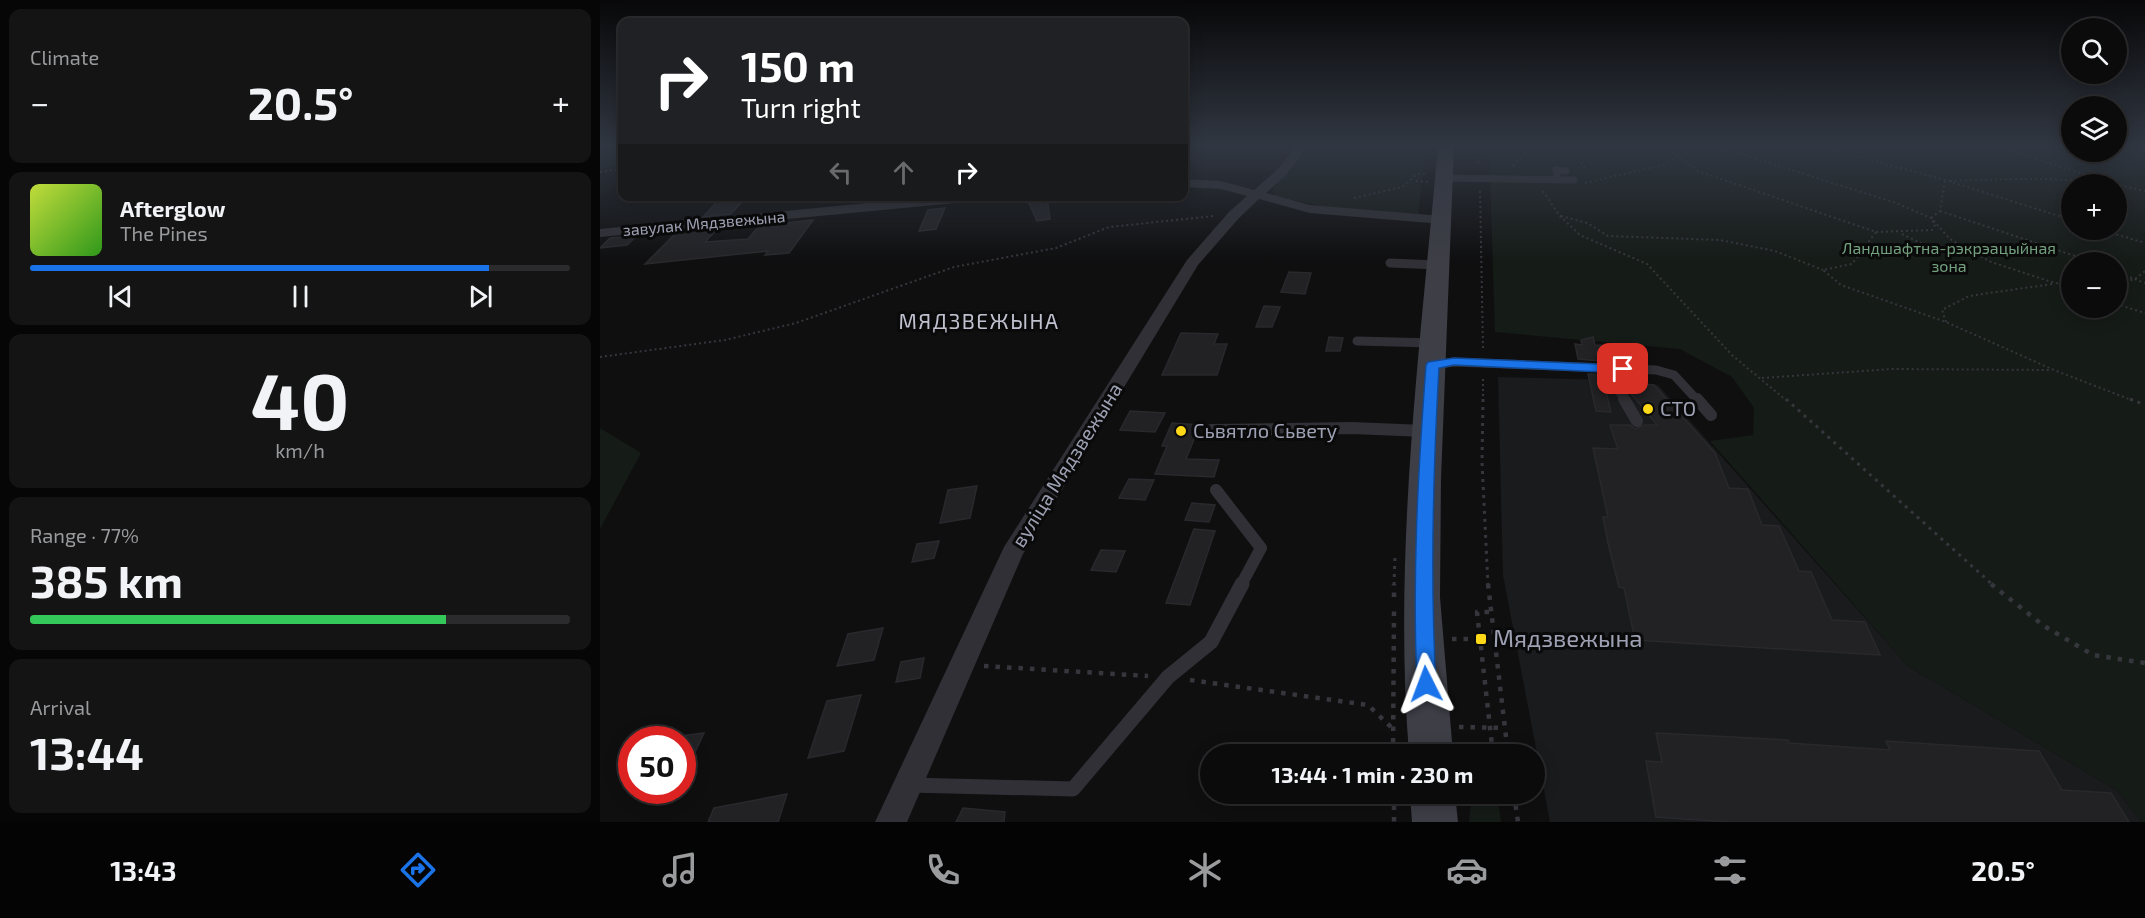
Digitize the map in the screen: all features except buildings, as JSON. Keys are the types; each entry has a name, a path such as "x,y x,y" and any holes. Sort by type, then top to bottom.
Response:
{"main road":[{"path":"1430,744 1422,597 1428,431 1442,219 1437,184"},
{"path":"1434,804 1435,822"}],"street":[{"path":"1209,184 1221,185 1310,209 1372,216 1442,219"},
{"name":"вуліца Мядзвежына","path":"891,822 1012,553 1192,263 1234,215 1267,184"},
{"name":"завулак Мядзвежына","path":"600,233 919,201"}],"lane":[{"path":"1389,263 1440,265"},
{"path":"1357,341 1434,354 1454,362 1656,370 1674,375 1711,415"},
{"path":"1606,368 1637,421"},
{"path":"1211,430 1352,428 1428,431"},
{"path":"906,785 1073,789 1168,677 1211,642 1261,548 1216,490"}],"path":[{"path":"1352,199 1405,184"},
{"path":"1479,184 1483,364 1482,462 1489,612 1507,744"},
{"path":"1538,184 1559,215 1580,236 1647,264 1733,356 1762,378 1995,587 2044,626 2093,655 2145,663"},
{"path":"1737,184 1876,232 1901,233 1932,230 1935,225 1930,218"},
{"path":"1837,184 1896,203 1930,218 1943,229 1950,239 1991,262 2061,284"},
{"path":"1930,218 1940,211 1944,184"},
{"path":"1959,184 2061,217"},
{"path":"2127,186 2145,191"},
{"path":"1542,190 1553,189"},
{"path":"1940,211 2063,252"},
{"path":"600,357 725,340 796,323 954,267 1056,248 1109,227 1234,215"},
{"path":"1559,215 1587,223 1608,236 1667,240 1720,240 1775,250 1823,270 1841,285 1947,322 2054,370 2145,405"},
{"path":"1823,270 1852,264 1876,232"},
{"path":"1901,233 1931,248 1971,251"},
{"path":"2127,238 2145,243"},
{"path":"2127,281 2135,279 2145,271"},
{"path":"2127,276 2145,283"},
{"path":"1947,322 1942,310 1969,296 2055,283"},
{"path":"2127,307 2145,313"},
{"path":"1762,378 1892,369 2054,370"},
{"path":"1489,612 1477,612 1493,744"},
{"path":"1393,728 1393,744"},
{"path":"1394,804 1394,822"},
{"path":"1515,804 1518,822"}],"shaded area":[{"path":"1498,377 1612,380 1658,385 1908,666 2118,791 2141,822 1550,822 1545,796 1545,744 1535,744 1503,575"}],"green space":[{"path":"1278,184 1422,184 1418,216 1324,207 1275,196 1272,190"},
{"name":"Ландшафтна-рэкрэацыйная зона","path":"1490,184 2061,184 2061,240 2127,240 2127,184 2145,184 2145,822 2141,822 2118,791 1908,666 1710,441 1753,435 1754,408 1732,377 1680,349 1495,332"},
{"path":"600,428 641,453 600,529"},
{"path":"1471,804 1498,804 1501,822 1469,822"}],"place":[{"name":"СТО","path":"1648,409"},
{"name":"Сьвятло Сьвету","path":"1181,431"},
{"name":"Мядзвежына","path":"1481,639"}],"district":[{"name":"МЯДЗВЕЖЫНА","path":"979,322"}],"route":[{"path":"1426,684 1422,597 1425,479 1433,365 1454,362 1623,369"}]}
